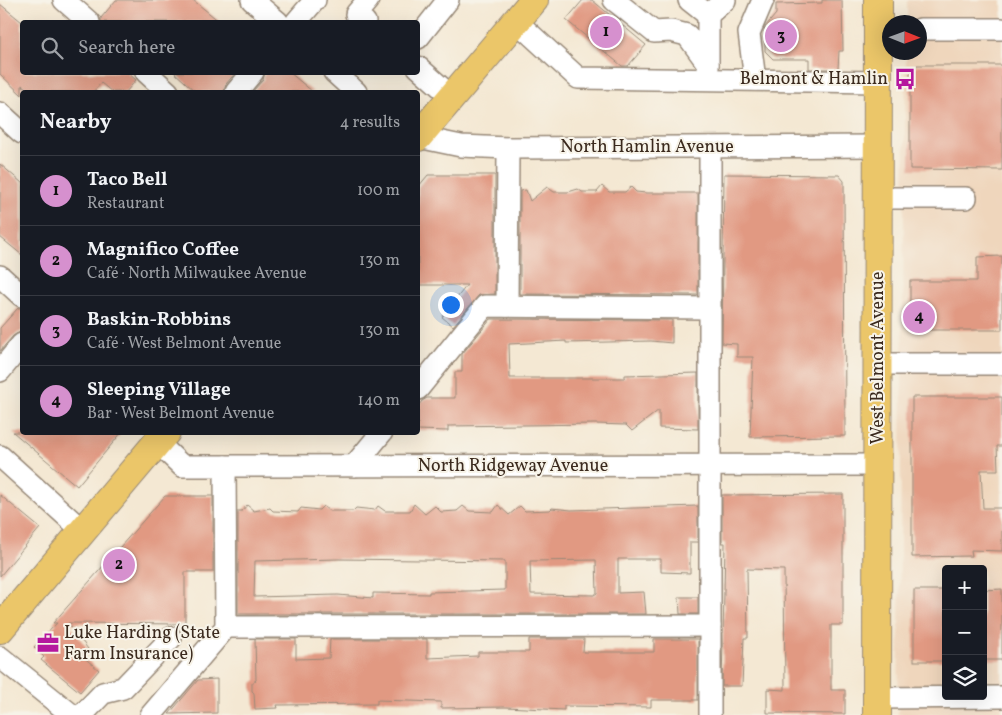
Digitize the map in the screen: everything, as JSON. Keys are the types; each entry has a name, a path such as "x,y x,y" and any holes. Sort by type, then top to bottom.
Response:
{"main road":[{"path":"420,135 534,0"},
{"name":"West Belmont Avenue","path":"878,0 882,19"},
{"name":"West Belmont Avenue","path":"878,706 878,82 882,47"},
{"path":"0,629 162,438"}],"street":[{"path":"64,0 87,20"},
{"path":"252,0 276,20"},
{"path":"298,20 315,0"},
{"path":"364,20 356,14 368,0"},
{"path":"420,35 448,0"},
{"path":"614,0 654,32 671,31 687,35 708,72"},
{"path":"708,72 697,5 725,0"},
{"path":"755,80 749,33 763,0"},
{"path":"516,21 578,78 708,72 755,80 878,82"},
{"path":"927,29 1002,28"},
{"path":"420,70 452,97"},
{"path":"149,75 166,90"},
{"path":"238,90 250,75"},
{"path":"337,75 354,90"},
{"path":"0,113 20,131"},
{"name":"North Hamlin Avenue","path":"420,137 461,146 508,148 878,146"},
{"path":"710,147 710,715"},
{"path":"507,306 508,148"},
{"path":"878,198 966,198"},
{"path":"0,276 20,294"},
{"path":"420,387 486,306 710,308"},
{"path":"0,371 20,346"},
{"path":"878,364 1002,364"},
{"path":"354,466 380,435"},
{"name":"North Ridgeway Avenue","path":"162,438 182,466 878,465"},
{"path":"0,456 83,531"},
{"path":"151,715 226,627 225,466"},
{"path":"226,627 710,626"},
{"path":"82,715 103,693 123,688 171,638"},
{"path":"0,657 72,715"},
{"path":"878,706 1002,697"}],"shaded area":[{"path":"907,0 1002,0 1002,715 898,715 906,60 927,60 927,15 907,15"}],"building":[{"path":"116,0 193,0 218,20 101,20"},
{"path":"583,0 592,0 646,45 628,66 622,66 566,20"},
{"path":"822,0 842,0 843,51 839,51 838,69 809,69 809,59 773,59 765,51 765,27 776,14 776,4 822,3"},
{"path":"0,4 20,20 20,75 130,75 136,80 128,90 110,90 101,83 95,90 28,90 22,85 20,93 0,74"},
{"path":"917,65 1002,65 1002,170 910,169 910,73"},
{"path":"177,75 234,75 226,84 224,90 194,90"},
{"path":"264,75 293,75 311,90 254,90 263,80"},
{"path":"0,164 20,181 20,253 0,237"},
{"path":"724,174 839,175 844,181 845,436 750,437 753,357 737,357 737,344 722,343"},
{"path":"428,175 495,175 495,294 479,295 453,326 442,317 467,285 420,285 420,185"},
{"path":"602,186 609,192 625,192 631,187 636,192 646,193 698,193 698,295 520,294 520,191 526,190 530,201 547,187 554,192 568,192 578,189 582,192 597,192"},
{"path":"1002,256 1002,330 910,330 910,281 977,281 977,257"},
{"path":"20,308 20,332 13,336 0,351 0,328"},
{"path":"491,319 672,320 672,343 651,341 566,343 566,341 509,344 510,378 625,378 625,375 698,373 698,429 659,428 659,410 632,431 626,425 596,424 448,426 448,431 420,430 420,404 422,401 427,398 455,398 455,372 462,372 462,354"},
{"path":"912,397 1002,397 1002,446 997,446 998,470 981,470 983,508 1002,508 1002,551 971,550 972,556 912,557"},
{"path":"13,432 20,432 20,435 120,435 77,486"},
{"path":"843,494 843,625 831,625 831,690 845,690 845,714 767,713 767,689 785,690 784,570 747,569 748,638 744,638 742,686 722,686 725,543 722,543 722,495"},
{"path":"0,495 40,528 0,576"},
{"path":"165,496 213,496 213,572 185,572 185,624 68,623 88,649 82,656 99,670 80,692 41,660 44,657 34,647 57,623 53,623"},
{"path":"414,504 425,514 435,506 441,512 457,511 463,506 469,511 493,512 498,505 509,515 520,506 525,511 550,510 552,508 571,510 698,506 698,542 690,542 690,573 661,572 661,559 618,559 618,593 644,592 646,614 238,614 238,511 242,511 247,505 254,511 270,508 273,511 298,512 301,508 319,510 323,506 329,511 353,511 356,508 375,510 378,506 385,511 410,511","holes":["338,559 505,561 505,590 429,592 429,594 373,593 373,598 338,595 254,597 255,561","596,560 597,593 594,595 531,594 530,561"]},
{"path":"1002,589 1002,660 987,660 987,590"},
{"path":"914,590 942,590 942,661 914,661"},
{"path":"679,597 698,597 698,614 680,614"},
{"path":"255,639 296,639 296,659 329,658 330,639 427,639 427,658 478,656 478,652 529,652 529,639 584,639 583,652 654,652 654,639 698,639 698,700 651,700 651,707 564,706 564,710 506,707 441,708 441,702 377,700 377,704 277,705 278,708 255,709 252,683 256,680"},
{"path":"217,679 217,713 169,714 198,680"}],"place":[{"name":"Taco Bell","path":"606,32"},
{"name":"Baskin-Robbins","path":"781,36"},
{"name":"Belmont & Hamlin","path":"905,79"},
{"name":"Sleeping Village","path":"919,317"},
{"name":"Magnifico Coffee","path":"119,565"},
{"name":"Luke Harding (State Farm Insurance)","path":"48,643"}]}
